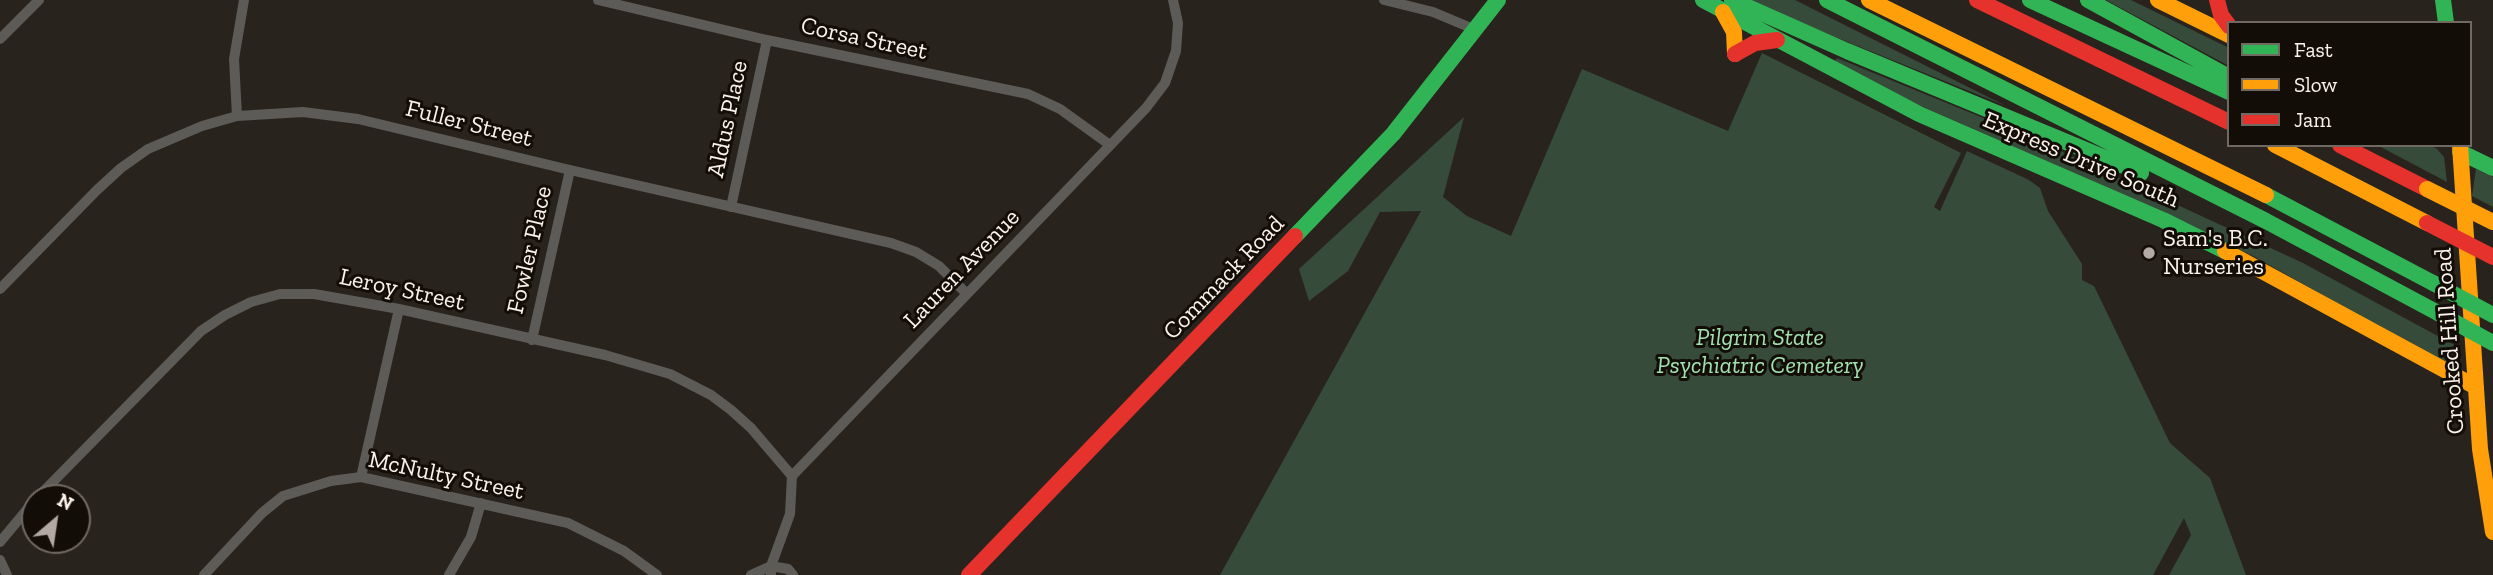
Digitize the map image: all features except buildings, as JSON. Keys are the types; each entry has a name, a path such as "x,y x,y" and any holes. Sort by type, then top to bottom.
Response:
{"main road":[{"name":"Commack Road","path":"969,575 1393,134 1498,0"},
{"name":"Express Drive South","path":"1703,0 1727,5 1777,40 1928,118 2215,245 2476,387"},
{"path":"1827,0 2266,221 2493,343"},
{"path":"1869,0 2262,193 2493,315"},
{"path":"1977,0 2227,121"},
{"path":"2031,0 2227,91"},
{"path":"2088,0 2227,76"},
{"path":"2158,0 2227,34"},
{"path":"2217,0 2221,15 2227,23"},
{"path":"2443,0 2446,21"},
{"path":"1727,5 1734,32 1735,54 1755,43 1777,40"},
{"path":"1727,5 2084,148 2172,188 2266,221"},
{"path":"2279,147 2493,257"},
{"path":"2344,147 2493,222"},
{"path":"2456,147 2493,168"},
{"name":"Crooked Hill Road","path":"2456,147 2483,477 2493,532"}],"street":[{"path":"0,39 39,0"},
{"path":"237,116 234,59 244,0"},
{"name":"Corsa Street","path":"601,0 767,40 1028,94 1060,109 1110,145"},
{"name":"Lauren Avenue","path":"792,476 1146,108 1165,82 1176,51 1178,23 1173,0"},
{"path":"1384,0 1433,12 1476,30"},
{"name":"Aldus Place","path":"731,207 767,40"},
{"name":"Fuller Street","path":"0,289 121,168 172,137 237,116 303,112 358,119 891,243 916,252 939,267 967,294"},
{"name":"Fowler Place","path":"532,340 570,170"},
{"name":"Leroy Street","path":"51,484 201,331 251,302 280,294 314,294 398,309 670,374 693,385 731,410 751,428 792,476"},
{"path":"360,477 398,309"},
{"path":"771,571 790,514 792,476"},
{"name":"McNulty Street","path":"204,575 262,513 283,496 331,481 360,477 568,523 624,551 657,575"},
{"path":"449,575 471,537 481,503"},
{"name":"Leroy Street","path":"0,542 21,517"},
{"path":"0,560 7,575"},
{"path":"751,575 788,569 793,575"}],"green space":[{"path":"1744,0 1795,0 2006,106"},
{"path":"2106,0 2131,0 2227,47 2227,65"},
{"name":"Pilgrim State Psychiatric Cemetery","path":"1762,53 1961,153 1934,207 1940,211 1967,151 2029,180 2040,188 2048,211 2082,264 2082,280 2094,286 2170,443 2210,478 2246,575 2169,575 2191,535 2184,518 2153,575 1220,575 1421,211 1380,212 1348,271 1309,301 1299,269 1464,117 1443,197 1467,216 1511,236 1582,69 1728,131"},
{"path":"1837,58 2037,140 2303,263 2458,347 2459,359 2450,364 2442,362 2253,256 2095,182 1857,78 1834,62"},
{"path":"2381,147 2437,149 2444,157 2447,182"},
{"path":"2476,169 2493,177 2493,207 2472,196"}],"traffic: fast":[{"path":"1295,236 1393,134 1498,0"},
{"path":"1703,0 1919,114 2163,220 2225,251"},
{"path":"1732,0 1847,51 2141,173"},
{"path":"1827,0 2266,221 2438,313"},
{"path":"2030,0 2227,91"},
{"path":"2088,0 2227,76"},
{"path":"2443,0 2446,21"},
{"path":"2460,152 2493,168"},
{"path":"2266,195 2433,283"},
{"path":"2433,283 2493,315"},
{"path":"2438,313 2493,343"}],"traffic: slow":[{"path":"1869,0 2266,195"},
{"path":"2158,0 2227,34"},
{"path":"1723,12 1734,32 1735,54"},
{"path":"2279,147 2427,223"},
{"path":"2460,147 2480,449 2493,532"},
{"path":"2427,189 2493,222"},
{"path":"2225,251 2476,387"}],"traffic: jam":[{"path":"1977,0 2227,121"},
{"path":"2217,0 2221,15 2227,23"},
{"path":"1735,54 1755,43 1777,40"},
{"path":"2344,147 2427,189"},
{"path":"2427,223 2493,257"},
{"path":"969,575 1295,236"}],"place":[{"name":"Sam's B.C. Nurseries","path":"2149,253"}]}
